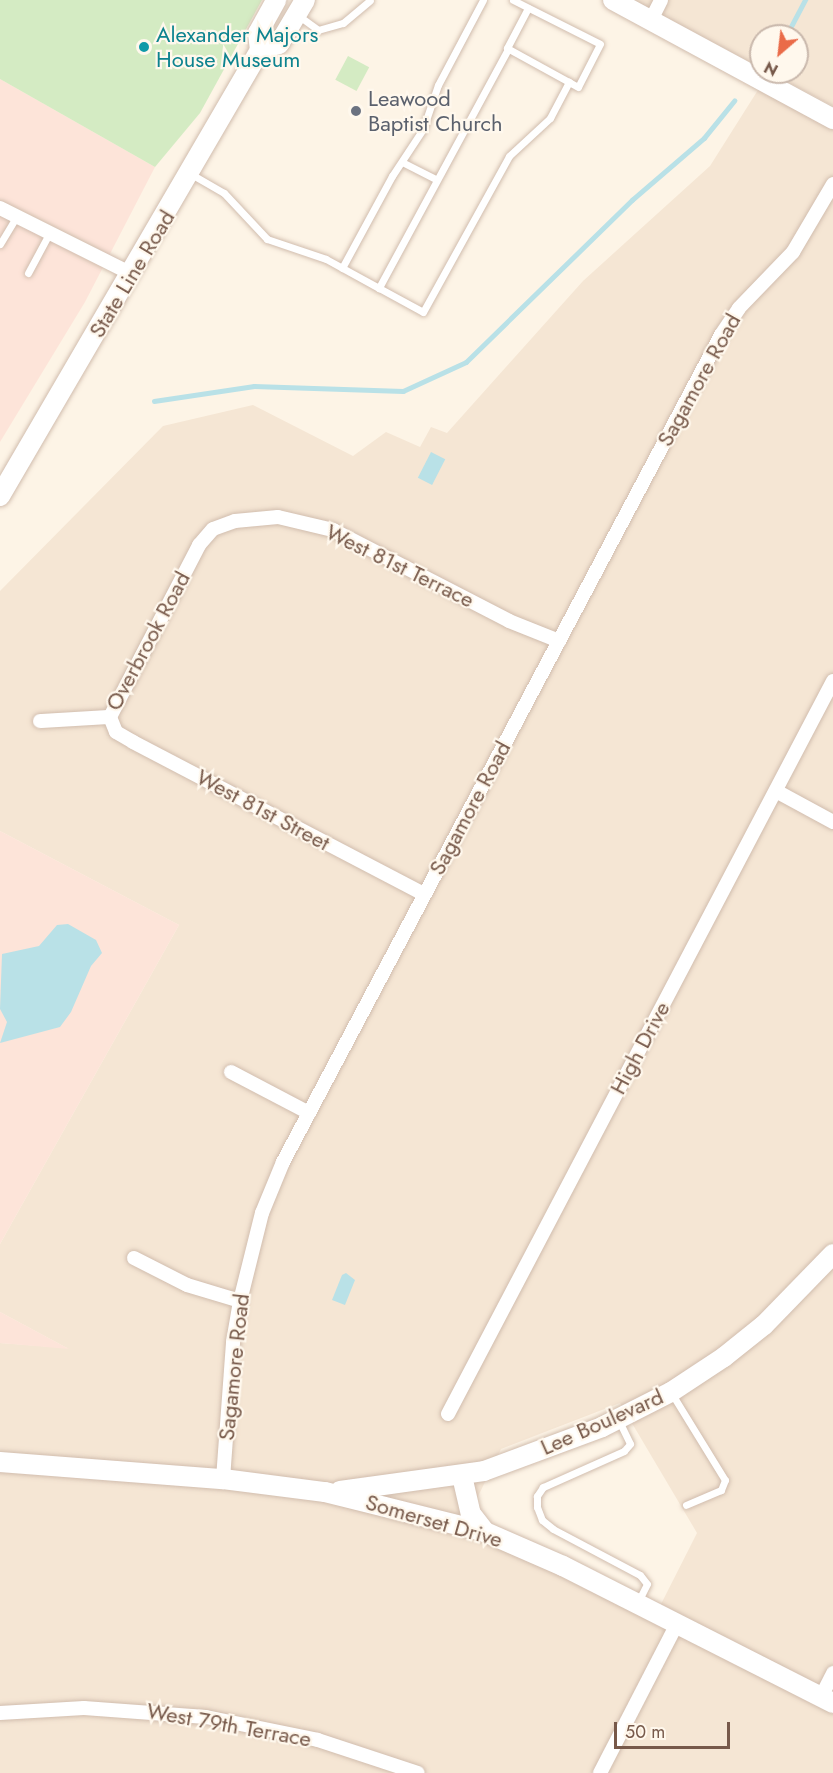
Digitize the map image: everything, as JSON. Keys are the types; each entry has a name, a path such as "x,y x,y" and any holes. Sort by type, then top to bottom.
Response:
{"street":[{"name":"State Line Road","path":"0,496 191,174 260,50 258,33 276,0"},
{"path":"613,0 833,119"},
{"path":"651,20 661,0"},
{"name":"State Line Road","path":"260,50 279,44 301,7"},
{"name":"Sagamore Road","path":"223,1479 233,1342 240,1300 262,1214 309,1113 721,335 739,308 793,252 833,184"},
{"path":"0,207 18,213 132,274"},
{"name":"West 81st Terrace","path":"235,521 278,517 333,530 509,621 559,641"},
{"name":"Overbrook Road","path":"40,722 110,717 199,545 213,530 235,521"},
{"name":"High Drive","path":"448,1414 833,681"},
{"name":"West 81st Street","path":"110,717 117,732 133,742 424,894"},
{"path":"776,791 833,822"},
{"path":"231,1072 309,1113"},
{"name":"Lee Boulevard","path":"326,1492 462,1476 546,1449 618,1419 671,1392 764,1325 833,1254"},
{"path":"134,1258 187,1285 240,1300"},
{"name":"Somerset Drive","path":"3,1462 223,1479 326,1492 485,1532 637,1604 676,1626 827,1700"},
{"path":"462,1476 471,1514 485,1532"},
{"path":"600,1773 676,1626"},
{"path":"827,1700 833,1673"},
{"name":"West 79th Terrace","path":"0,1713 84,1708 206,1717 318,1740 418,1773"}],"lane":[{"path":"301,7 318,30 343,23 370,0"},
{"path":"342,268 423,129 438,85 483,0"},
{"path":"508,49 578,87 600,44 513,0"},
{"path":"379,288 528,8"},
{"path":"191,174 224,193 267,239 342,268 423,312 509,156 550,118 569,82"},
{"path":"402,162 437,180"},
{"path":"0,244 18,213"},
{"path":"28,273 50,232"},
{"path":"671,1392 725,1480 720,1490 686,1505"},
{"path":"618,1419 629,1436 630,1444 624,1451 543,1487 537,1496 542,1520 640,1575 647,1584 637,1604"}],"shaded area":[{"path":"634,0 833,0 833,106 792,84 809,84 809,24 749,24 749,62"},
{"path":"0,79 155,167 85,302 0,442"},
{"path":"758,90 833,130 833,1773 0,1773 0,1343 67,1348 0,1312 0,1244 179,925 0,831 0,591 163,426 253,405 353,456 386,432 420,447 431,427 447,433 583,281 710,166","holes":["620,1403 697,1533 656,1614 467,1519 501,1449"]},
{"path":"0,831 179,925 0,1244"},
{"path":"0,1312 69,1349 0,1343"}],"green space":[{"path":"0,0 262,0 200,113 155,167 0,79"},
{"path":"348,56 369,67 357,91 335,80"}],"water":[{"path":"431,452 445,459 432,485 418,478"},
{"path":"68,924 96,940 102,953 91,966 71,1012 60,1027 0,1043 7,1022 0,1009 2,954 39,946 57,925"},
{"path":"346,1273 355,1280 345,1305 332,1300 342,1275"}],"waterway":[{"path":"792,24 805,0"},
{"path":"154,401 254,386 403,391 466,362 632,200 704,138 734,101"}],"place":[{"name":"Alexander Majors House Museum","path":"144,47"},
{"name":"Leawood Baptist Church","path":"356,111"}]}
